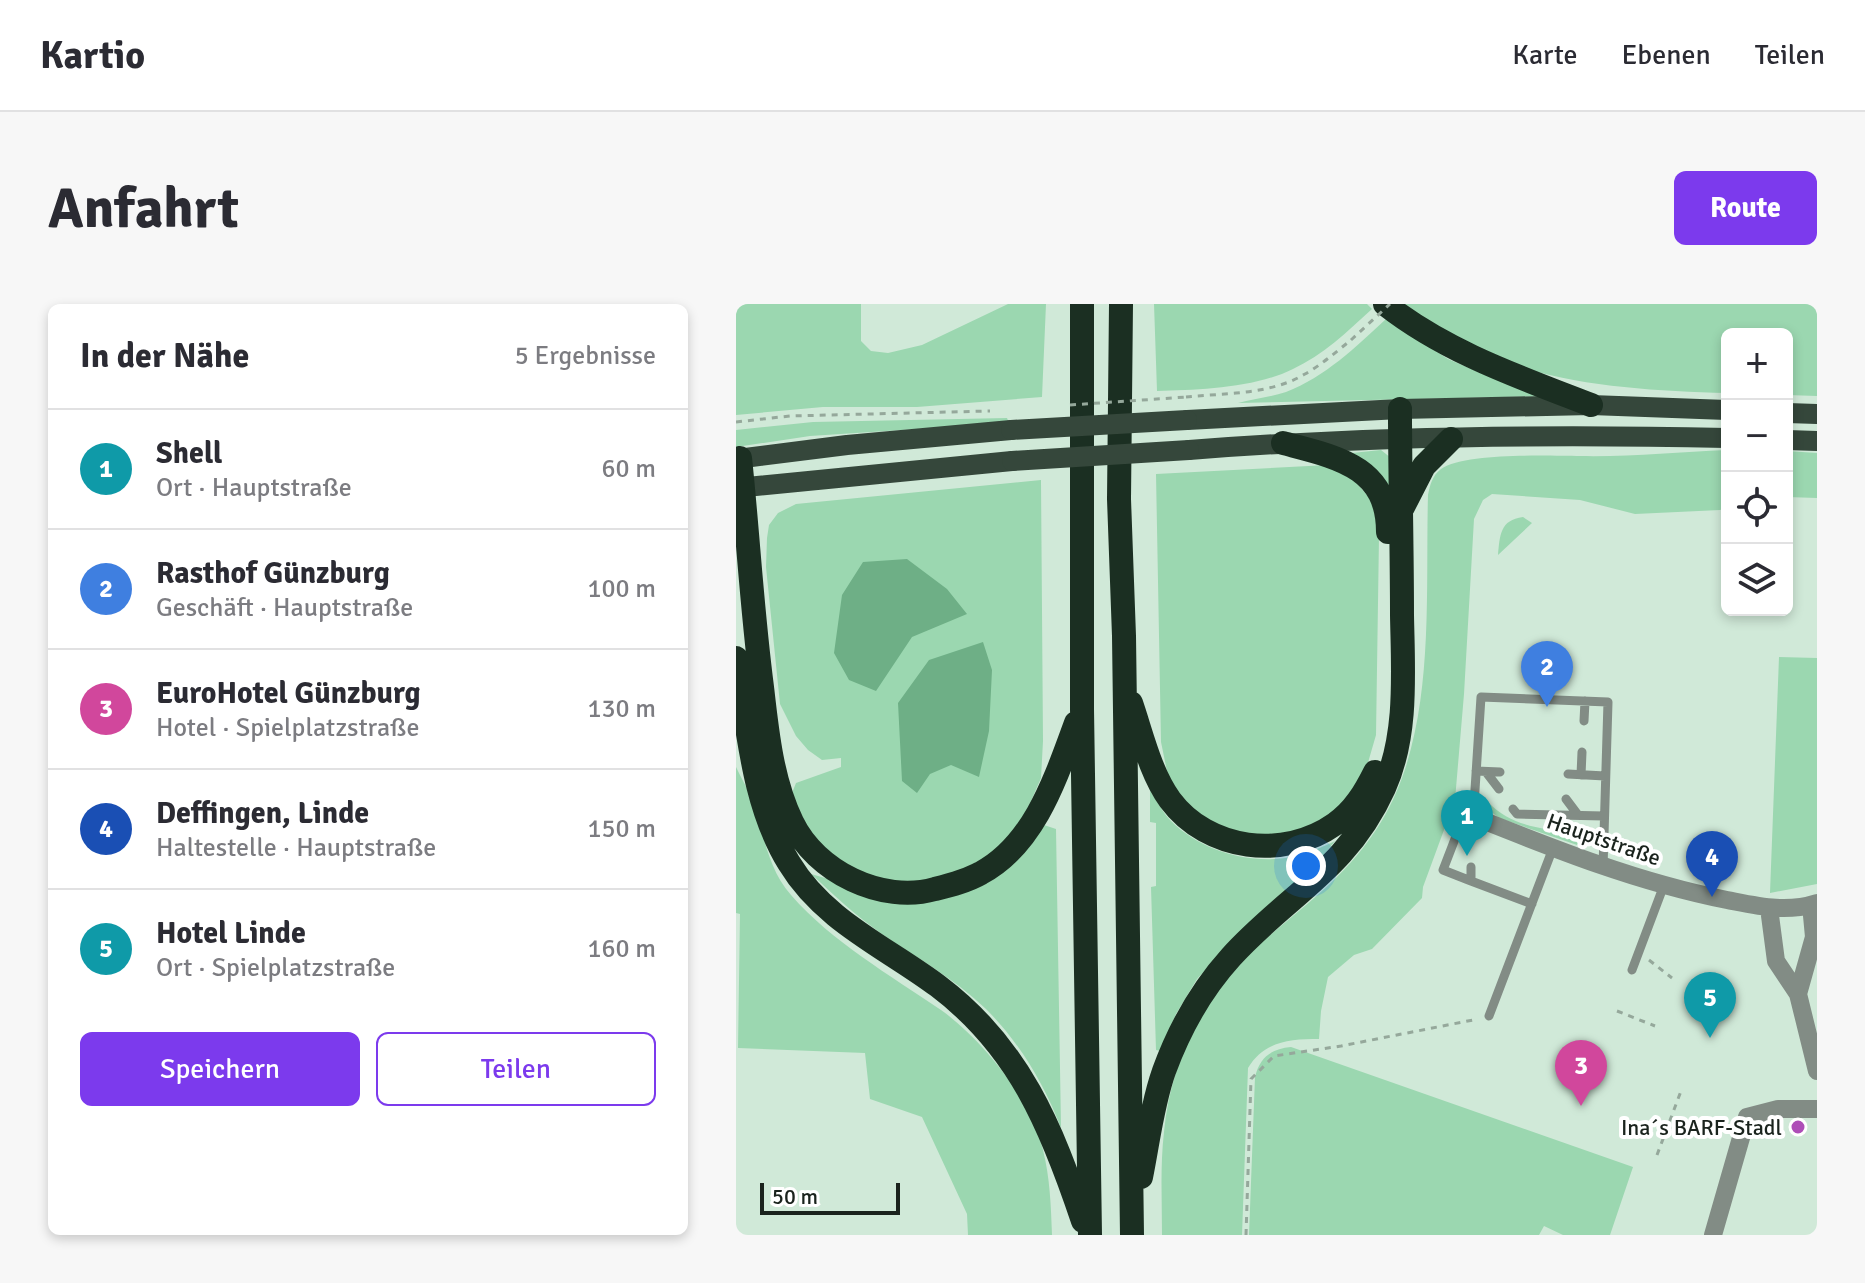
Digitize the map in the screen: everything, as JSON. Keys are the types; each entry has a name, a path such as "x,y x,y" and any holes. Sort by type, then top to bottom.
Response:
{"highway":[{"path":"1082,304 1082,709 1089,1235"},
{"path":"1121,304 1119,499 1132,1229"},
{"path":"1388,304 1409,323 1487,365 1591,405"},
{"path":"1132,1229 1164,1072 1183,1029 1210,982 1233,954 1331,867 1371,815 1385,785 1399,729 1403,682 1400,409"},
{"path":"1402,509 1424,466 1451,439"},
{"path":"1124,682 1147,749 1170,799 1187,818 1206,831 1253,846 1275,847 1299,842 1335,824 1364,794 1376,771 1384,744 1388,522 1385,501 1362,471 1340,460 1283,443"},
{"path":"738,458 755,636 767,728 780,793 793,825 807,845 826,863 848,878 884,890 928,891 982,873 1003,857 1026,832 1045,801 1082,709"},
{"path":"736,658 762,801 787,861 807,890 833,915 938,987 972,1016 1002,1049 1047,1122 1089,1235"}],"main road":[{"path":"738,458 1011,430 1400,409 1591,405 1721,410"},
{"path":"1793,413 1817,414"},
{"path":"740,487 1012,461 1283,443 1589,435 1721,438"},
{"path":"1793,440 1817,441"}],"street":[{"name":"Hauptstraße","path":"1472,816 1603,868 1664,885 1769,908 1791,910 1814,904 1814,937 1798,994"},
{"name":"Hauptstraße","path":"1769,908 1776,961 1798,994 1817,1071"},
{"path":"1713,1235 1747,1117 1778,1109 1817,1109"}],"lane":[{"path":"1472,836 1472,816 1481,772 1481,697 1608,702 1603,868"},
{"path":"1584,721 1585,701"},
{"path":"1581,775 1582,752"},
{"path":"1481,772 1500,772"},
{"path":"1481,772 1499,789"},
{"path":"1568,774 1605,776"},
{"path":"1566,799 1578,815"},
{"path":"1513,809 1517,814 1604,816"},
{"path":"1472,816 1463,818 1443,870 1532,904"},
{"path":"1489,1016 1553,848"},
{"path":"1471,867 1471,881"},
{"path":"1632,970 1664,885"}],"path":[{"path":"1069,406 1261,390 1285,383 1303,375 1351,340 1388,304"},
{"path":"736,422 790,416 994,411"},
{"path":"1638,955 1672,978"},
{"path":"1617,1011 1655,1026"},
{"path":"1246,1235 1251,1079 1274,1056 1341,1046 1489,1016"},
{"path":"1657,1155 1681,1091"}],"shaded area":[{"path":"736,304 861,304 861,341 871,351 888,353 922,345 1008,304 1046,304 1042,397 917,407 823,407 736,415"},
{"path":"1154,304 1367,304 1372,309 1325,350 1278,375 1226,387 1157,391"},
{"path":"1403,304 1817,304 1817,396 1793,395 1793,328 1721,328 1721,393 1614,386 1541,373 1471,348 1424,321"},
{"path":"1386,319 1448,359 1495,379 1553,396 1238,403 1300,386 1339,360"},
{"path":"1007,418 1009,423 810,436 736,447 736,430 813,422"},
{"path":"1381,450 1391,458 1392,493 1352,453"},
{"path":"1721,450 1721,510 1635,514 1580,500 1492,494 1483,500 1474,519 1455,800 1423,887 1422,898 1372,949 1354,955 1328,977 1319,1039 1279,1043 1262,1052 1248,1068 1242,1235 1162,1235 1162,1158 1167,1107 1181,1057 1204,1010 1235,968 1353,860 1381,822 1399,786 1412,747 1420,706 1427,620 1428,495 1435,475 1453,464 1488,457 1617,456"},
{"path":"1793,451 1817,453 1817,498 1793,497"},
{"path":"1328,465 1349,474 1372,501 1379,536 1376,735 1365,773 1336,811 1318,823 1288,834 1256,838 1228,833 1181,801 1168,776 1161,742 1156,474"},
{"path":"1041,480 1043,741 1041,778 1024,817 1001,848 951,878 899,883 859,875 827,854 805,826 792,793 796,783 841,767 841,758 822,760 808,750 796,736 780,704 766,567 769,525 778,513 796,504"},
{"path":"1523,517 1532,523 1498,555 1506,525"},
{"path":"907,559 947,589 967,614 912,637 876,691 849,680 834,653 842,595 863,562"},
{"path":"983,642 992,670 989,731 979,777 951,765 930,774 917,793 902,781 898,703 929,660"},
{"path":"1779,657 1817,658 1817,884 1770,893"},
{"path":"736,767 752,800 771,862 791,895 843,943 957,1023 989,1054 1017,1092 1043,1150 1049,1182 1052,1235 968,1235 967,1214 922,1117 870,1099 865,1053 738,1048 740,914 736,913"},
{"path":"1150,790 1168,818 1184,832 1199,842 1231,854 1249,858 1283,858 1300,855 1335,841 1311,871 1197,979 1176,1014 1160,1051 1156,1050 1151,887 1156,886 1156,823 1150,822"},
{"path":"1485,802 1527,825 1572,832 1577,835 1580,846 1499,818"},
{"path":"1044,825 1056,829 1061,1128 1030,1065 986,1009 949,978 863,920 811,874 906,901"},
{"path":"1291,1047 1633,1167 1610,1235 1563,1235 1544,1226 1539,1235 1249,1235 1255,1077 1267,1055"}],"place":[{"name":"Rasthof Günzburg","path":"1547,707"},
{"name":"Shell","path":"1467,856"},
{"name":"Deffingen, Linde","path":"1712,897"},
{"name":"Hotel Linde","path":"1710,1038"},
{"name":"EuroHotel Günzburg","path":"1581,1106"},
{"name":"Ina´s BARF-Stadl","path":"1798,1127"}]}
